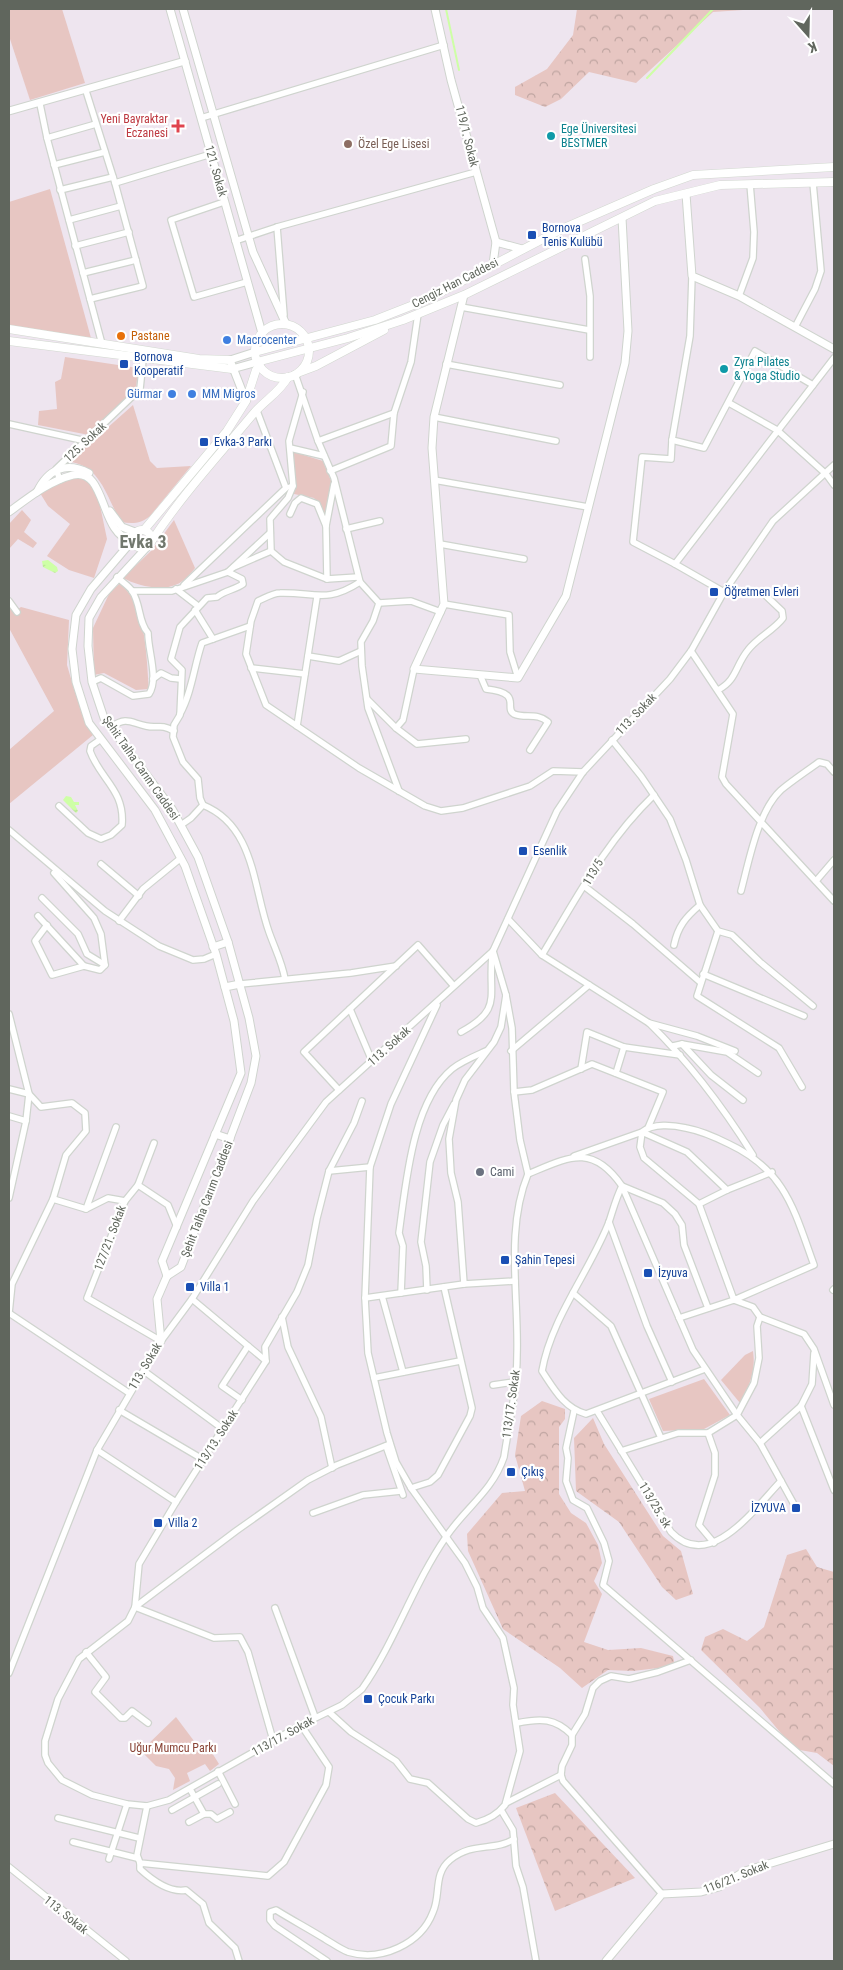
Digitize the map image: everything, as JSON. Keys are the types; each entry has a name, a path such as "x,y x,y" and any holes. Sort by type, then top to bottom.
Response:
{"main road":[{"name":"Cengiz Han Caddesi","path":"255,352 375,320 426,300 522,249 606,209 693,175 834,167"},
{"name":"Cengiz Han Caddesi","path":"259,364 418,314 464,295 655,201 720,186 834,182"},
{"path":"285,322 273,326 262,333 257,342 255,352 259,364 273,376 293,374 316,366 403,320"},
{"name":"121. Sokak","path":"285,322 300,331 306,339"},
{"name":"Cengiz Han Caddesi","path":"9,329 199,359 230,360"},
{"path":"293,374 306,362 309,349 306,339"},
{"name":"Cengiz Han Caddesi","path":"9,341 143,360 232,369"},
{"path":"144,530 151,536 149,545 138,548 132,541 135,532 144,530 227,431 246,401 259,364"},
{"name":"Şehit Talha Carım Caddesi","path":"149,545 181,501 257,410 293,374"}],"street":[{"name":"121. Sokak","path":"170,9 262,333"},
{"name":"121. Sokak","path":"183,9 252,252 285,322"},
{"name":"119/1. Sokak","path":"436,9 476,172 496,242 493,264"},
{"path":"201,118 212,113 444,45"},
{"path":"9,112 185,61"},
{"path":"86,91 122,206 143,286 90,299"},
{"path":"40,104 60,190 102,344"},
{"path":"47,138 96,124"},
{"path":"54,165 105,152"},
{"path":"60,190 114,180 211,154"},
{"path":"235,241 277,227 476,172"},
{"path":"795,328 815,289 821,271 813,183"},
{"path":"738,296 753,258 754,232 750,184"},
{"path":"686,194 692,276 690,336 672,440 671,458 642,457 633,542 724,592"},
{"path":"224,202 171,220 194,297 247,282"},
{"path":"69,220 122,206"},
{"path":"518,678 566,596 625,363 628,331 622,218"},
{"path":"277,227 285,322"},
{"path":"75,246 129,232"},
{"path":"496,242 522,249"},
{"path":"585,259 590,296 590,357"},
{"path":"83,273 136,260"},
{"path":"692,276 738,296 834,349"},
{"path":"396,728 402,720 414,669 444,604 432,448 434,417 464,295"},
{"path":"461,307 590,330"},
{"path":"330,471 391,446 394,414 411,362 418,314"},
{"path":"672,440 704,448 755,351 813,384"},
{"name":"Cengiz Han Caddesi","path":"230,360 255,352"},
{"path":"675,564 834,358"},
{"name":"125. Sokak","path":"9,512 37,492 43,480 140,389 143,360"},
{"path":"230,360 246,401"},
{"name":"Cengiz Han Caddesi","path":"232,369 259,364"},
{"path":"446,364 560,385"},
{"path":"293,374 303,392 318,441 335,482 359,579 379,603"},
{"path":"303,392 289,441 292,486 288,498 270,519 271,551 284,562 326,579 359,579"},
{"path":"729,403 778,430 826,474 834,486"},
{"path":"257,410 286,488"},
{"path":"318,441 394,414"},
{"path":"434,417 556,442"},
{"path":"9,424 86,441"},
{"path":"290,448 324,456"},
{"name":"113. Sokak","path":"9,1673 97,1450 161,1340 192,1298 253,1202 326,1102 493,951 557,811 583,772 670,679 691,651 724,592 773,521 826,474 834,464"},
{"path":"60,480 56,469 68,466 90,474 94,478 116,521 130,531 135,532"},
{"path":"37,492 60,480 82,474 92,480 114,529 122,537 132,541"},
{"path":"434,480 588,507"},
{"path":"326,579 326,526 335,482"},
{"path":"184,585 286,488 292,486"},
{"path":"288,498 295,503"},
{"path":"290,514 295,503 301,498 317,504 326,526"},
{"path":"346,529 380,521"},
{"path":"234,567 238,560 270,533"},
{"name":"Şehit Talha Carım Caddesi","path":"132,541 91,589 76,615 72,649 76,682 89,723 155,810 181,858 215,950 234,1022 241,1073 162,1261 167,1276 181,1267 251,1083 256,1056 229,945 198,857 181,825 141,766 104,718 92,682 88,646 90,618 101,597 117,577 149,545"},
{"path":"440,544 524,559"},
{"path":"132,591 172,591 184,585 228,572 234,567 271,551"},
{"path":"180,715 180,679 182,670 171,658 180,627 207,598 218,597 223,592 237,589 243,584 242,579 228,572"},
{"path":"92,682 101,678 133,696 149,694 154,687 151,654 148,648 148,633 143,628 141,613 132,591 117,577"},
{"path":"359,579 345,591 317,597 278,593 258,601 250,626 246,654 266,704 360,768 425,806 441,811 464,808 514,793 553,771 583,772"},
{"path":"176,589 197,608 213,639"},
{"path":"718,690 730,684 747,651 757,640 776,627 783,618 782,610 764,594"},
{"path":"297,726 317,597"},
{"path":"9,601 17,612"},
{"path":"379,603 411,601 441,612"},
{"path":"379,603 373,622 361,642 361,652 368,708 400,792"},
{"path":"444,604 509,615 510,652 518,678"},
{"path":"76,615 90,618"},
{"path":"250,626 202,643 194,668 188,700 174,731 176,750 182,762 198,779 200,798 203,805 211,808 231,825 246,849 269,932 283,965 285,979"},
{"path":"691,651 733,714 722,777 726,784 834,901"},
{"path":"308,656 339,661 361,652"},
{"path":"251,668 305,674"},
{"path":"414,669 518,678"},
{"path":"153,679 161,673 171,678 180,679"},
{"path":"480,675 486,689 505,692 509,696 511,711 515,714 542,716 548,722 530,750"},
{"path":"367,699 396,728 417,744 466,739"},
{"path":"111,727 118,722 138,722 146,726 163,725 174,731"},
{"path":"59,806 88,833 101,839 111,835 122,825 123,811 113,787 90,751 91,746 101,738"},
{"path":"612,740 654,795 677,834 700,905 718,931 732,935 760,962 813,1006"},
{"path":"741,891 761,822 770,804 780,791 819,762 827,764 834,772"},
{"name":"113/5","path":"542,955 615,837 630,818 654,795"},
{"path":"181,825 191,818 203,805"},
{"path":"9,830 119,922 159,946 193,960 204,959 215,950 229,945"},
{"path":"119,922 139,896 181,858"},
{"path":"816,881 834,860"},
{"path":"45,862 94,918 101,934 105,965"},
{"path":"102,864 139,896"},
{"path":"584,886 633,924 700,982"},
{"path":"42,898 78,934 87,954 105,965"},
{"path":"674,945 677,931 684,918 700,905"},
{"path":"38,916 84,966"},
{"path":"508,919 542,955 649,1023 673,1046 721,1106 756,1159"},
{"path":"47,925 36,941 52,975 84,966 100,970 105,965"},
{"path":"718,931 697,996 779,1048 802,1087"},
{"path":"339,1090 304,1052 418,945 454,985"},
{"path":"493,951 506,995 512,1028 511,1051 514,1092 520,1140 528,1174 571,1156 642,1132 648,1128 675,1126 703,1131 748,1153 772,1172 794,1210 814,1265 734,1300 679,1318"},
{"path":"461,1032 480,1020 489,1010 491,1004 490,980 493,951"},
{"path":"225,987 396,966"},
{"path":"703,974 804,1016"},
{"path":"511,1051 589,985"},
{"path":"427,1290 426,1266 421,1242 430,1162 442,1126 465,1080 501,1026 506,995"},
{"path":"313,1513 363,1495 402,1493 388,1445 368,1353 365,1298 370,1167 391,1104 439,1001"},
{"path":"350,1010 372,1061"},
{"path":"9,1014 29,1094 26,1121 9,1198"},
{"path":"649,1023 697,1036 735,1051"},
{"path":"581,1069 587,1032 624,1047 680,1056"},
{"path":"673,1046 682,1044 727,1052 758,1072"},
{"path":"682,1044 711,1075 743,1100"},
{"path":"616,1073 624,1047"},
{"path":"401,1293 403,1246 399,1233 411,1148 435,1089 451,1070 486,1051"},
{"path":"514,1092 532,1090 592,1064 663,1092 648,1128"},
{"path":"9,1089 29,1094 41,1107 72,1102 85,1114 86,1131 66,1155 53,1199 12,1284 9,1313 129,1393"},
{"path":"456,1100 450,1152 451,1173 458,1202 464,1284"},
{"path":"266,1361 264,1347 282,1317 308,1265 329,1171 354,1123 362,1101"},
{"path":"9,1116 26,1121"},
{"path":"53,1199 86,1208 116,1127"},
{"path":"642,1132 687,1152 727,1190"},
{"path":"642,1132 640,1147 644,1158 699,1204 734,1300 753,1307 760,1317 804,1334 814,1349 834,1405"},
{"path":"215,1134 230,1140"},
{"path":"125,1201 138,1185 154,1143"},
{"path":"571,1156 596,1160 612,1171 622,1186 693,1350 737,1415 760,1443 796,1508"},
{"path":"329,1171 370,1167"},
{"path":"699,1204 727,1190 772,1172"},
{"name":"113/17. Sokak","path":"86,1652 72,1671 58,1699 45,1741 45,1755 48,1764 68,1784 92,1795 127,1804 147,1806 169,1800 300,1725 354,1698 370,1678 446,1536 482,1495 500,1468 504,1457 518,1357 515,1281 517,1222 522,1189 528,1174"},
{"path":"138,1185 168,1206 177,1226"},
{"path":"622,1186 614,1203 609,1222 573,1293 544,1357 542,1371 562,1400 574,1411 586,1414 705,1369"},
{"path":"622,1186 663,1203 675,1214 682,1225 684,1244 708,1308"},
{"name":"127/21. Sokak","path":"86,1208 108,1198 125,1201 88,1298 161,1340"},
{"path":"609,1222 647,1326 672,1382"},
{"path":"161,1340 157,1299 167,1276"},
{"path":"365,1298 464,1284 515,1281"},
{"path":"411,1488 430,1482 438,1475 470,1416 472,1408 444,1287"},
{"path":"573,1293 611,1326 661,1438"},
{"path":"382,1296 403,1372"},
{"path":"192,1298 266,1361"},
{"path":"282,1317 288,1347 321,1417 332,1468"},
{"path":"621,1451 678,1433 708,1433 737,1415 754,1382 759,1358 757,1326 760,1317"},
{"path":"242,1400 222,1386 248,1346"},
{"path":"760,1443 801,1406 812,1384 814,1349"},
{"name":"113/13. Sokak","path":"135,1607 140,1564 176,1502 266,1361"},
{"path":"374,1378 460,1361"},
{"path":"144,1371 223,1429"},
{"path":"493,1385 514,1382"},
{"path":"801,1406 834,1490"},
{"path":"119,1410 204,1460"},
{"path":"574,1411 566,1448 568,1458 566,1481 573,1500 587,1508 604,1544 609,1561 603,1585 834,1784"},
{"name":"113/25. sk","path":"597,1411 671,1532 678,1540 699,1546 714,1543"},
{"path":"708,1433 715,1453 715,1474 699,1525 714,1543 722,1540 746,1519 780,1481"},
{"path":"148,1723 132,1711 125,1718 121,1718 95,1692 106,1677 86,1652 128,1621 135,1607 308,1480 388,1445"},
{"path":"329,1712 351,1732 396,1761 410,1780 428,1783 468,1819 476,1823 501,1810 506,1802 520,1751 513,1705 514,1688 503,1638 483,1608 477,1587 466,1563 411,1488 388,1445"},
{"path":"97,1450 176,1502"},
{"path":"135,1607 214,1638 240,1637 248,1652 273,1740"},
{"path":"275,1608 315,1717"},
{"path":"606,1961 662,1894 563,1781 561,1774 564,1758 572,1745 572,1735 585,1714 593,1688 600,1681 611,1676 629,1679 658,1672 691,1660"},
{"path":"517,1722 548,1720 561,1724 572,1735"},
{"path":"73,1842 139,1860 263,1877 276,1872 284,1862 326,1785 330,1771 325,1760 300,1725"},
{"path":"218,1771 235,1804"},
{"path":"506,1802 561,1774"},
{"path":"172,1810 218,1784"},
{"path":"190,1789 204,1814"},
{"path":"109,1859 127,1804"},
{"path":"147,1806 139,1838 140,1869 155,1882 175,1891 186,1890 202,1904 209,1923 234,1948 239,1961"},
{"path":"501,1810 513,1830 516,1866 523,1886 536,1961"},
{"path":"189,1822 204,1814 211,1814 217,1820 230,1812"},
{"path":"58,1818 139,1838"},
{"path":"327,1961 275,1926 270,1920 270,1912 276,1910 348,1952 362,1954 385,1952 412,1942 427,1925 434,1910 442,1868 450,1860 462,1852 481,1846 508,1843 514,1839"},
{"name":"116/21. Sokak","path":"662,1894 701,1892 719,1887 745,1871 834,1844"},
{"name":"113. Sokak","path":"9,1867 20,1879 126,1961"}],"green space":[{"path":"9,9 62,9 85,83 30,100 9,36"},
{"path":"577,9 758,9 713,12 636,83 589,72 561,99 545,107 515,95 515,87 547,69 573,35"},
{"path":"50,189 91,338 9,325 9,202"},
{"path":"65,357 138,368 136,390 89,435 38,425 39,411 57,409 55,382 61,379"},
{"path":"133,405 150,461 157,468 191,466 147,519 136,523 129,523 121,522 107,493 95,476 80,464 69,462"},
{"path":"294,452 323,461 332,483 326,516 314,498 294,494"},
{"path":"76,478 86,480 93,485 98,496 107,539 94,578 69,570 47,556 70,524 48,506 40,493 54,484"},
{"path":"22,510 31,520 24,532 37,543 33,548 18,539 9,549 9,524"},
{"path":"174,520 195,568 190,574 183,581 175,585 160,588 136,584 123,578 152,550"},
{"path":"120,583 136,605 144,632 149,689 136,690 104,673 94,675 93,628 109,594"},
{"path":"9,604 14,612 21,607 69,620 67,665 74,689 93,735 9,804 9,750 54,711 9,628"},
{"path":"753,1351 754,1365 751,1378 740,1403 721,1380 745,1355"},
{"path":"704,1379 730,1415 704,1429 663,1431 649,1399"},
{"path":"542,1401 565,1409 565,1419 559,1427 559,1494 571,1513 586,1523 598,1545 602,1563 594,1581 602,1594 584,1642 608,1650 641,1648 673,1656 675,1666 633,1671 608,1670 582,1688 560,1668 503,1629 468,1551 467,1534 502,1493 525,1491 515,1455 521,1416"},
{"path":"593,1418 604,1444 663,1536 681,1551 693,1594 676,1600 662,1587 619,1522 576,1491 574,1438"},
{"path":"806,1549 817,1567 834,1572 834,1766 817,1753 794,1749 760,1708 701,1650 705,1637 723,1629 747,1641 764,1627 787,1555"},
{"name":"Uğur Mumcu Parkı","path":"176,1717 194,1741 209,1748 219,1764 210,1771 205,1764 187,1773 190,1781 173,1790 175,1778 169,1769 156,1766 141,1751"},
{"path":"555,1793 635,1878 555,1911 516,1808"}],"water":[{"path":"48,560 57,567 58,571 55,573 43,567 42,561"},
{"path":"66,796 71,797 74,802 79,802 79,805 75,805 78,811 76,813 63,800"}],"waterway":[{"path":"446,9 459,70"},
{"path":"647,78 713,9"}],"place":[{"name":"Yeni Bayraktar Eczanesi","path":"178,126"},
{"name":"Ege Üniversitesi BESTMER","path":"551,136"},
{"name":"Özel Ege Lisesi","path":"348,144"},
{"name":"Bornova Tenis Kulübü","path":"532,235"},
{"name":"Pastane","path":"121,336"},
{"name":"Macrocenter","path":"227,340"},
{"name":"Bornova Kooperatif","path":"124,364"},
{"name":"Zyra Pilates & Yoga Studio","path":"724,369"},
{"name":"Gürmar","path":"172,394"},
{"name":"MM Migros","path":"192,394"},
{"name":"Evka-3 Parkı","path":"204,442"},
{"name":"Öğretmen Evleri","path":"714,592"},
{"name":"Esenlik","path":"523,851"},
{"name":"Cami","path":"480,1172"},
{"name":"Şahin Tepesi","path":"505,1260"},
{"name":"İzyuva","path":"648,1273"},
{"name":"Villa 1","path":"190,1287"},
{"name":"Çıkış","path":"511,1472"},
{"name":"İZYUVA","path":"796,1508"},
{"name":"Villa 2","path":"158,1523"},
{"name":"Çocuk Parkı","path":"368,1699"}],"district":[{"name":"Evka 3","path":"143,542"}]}
